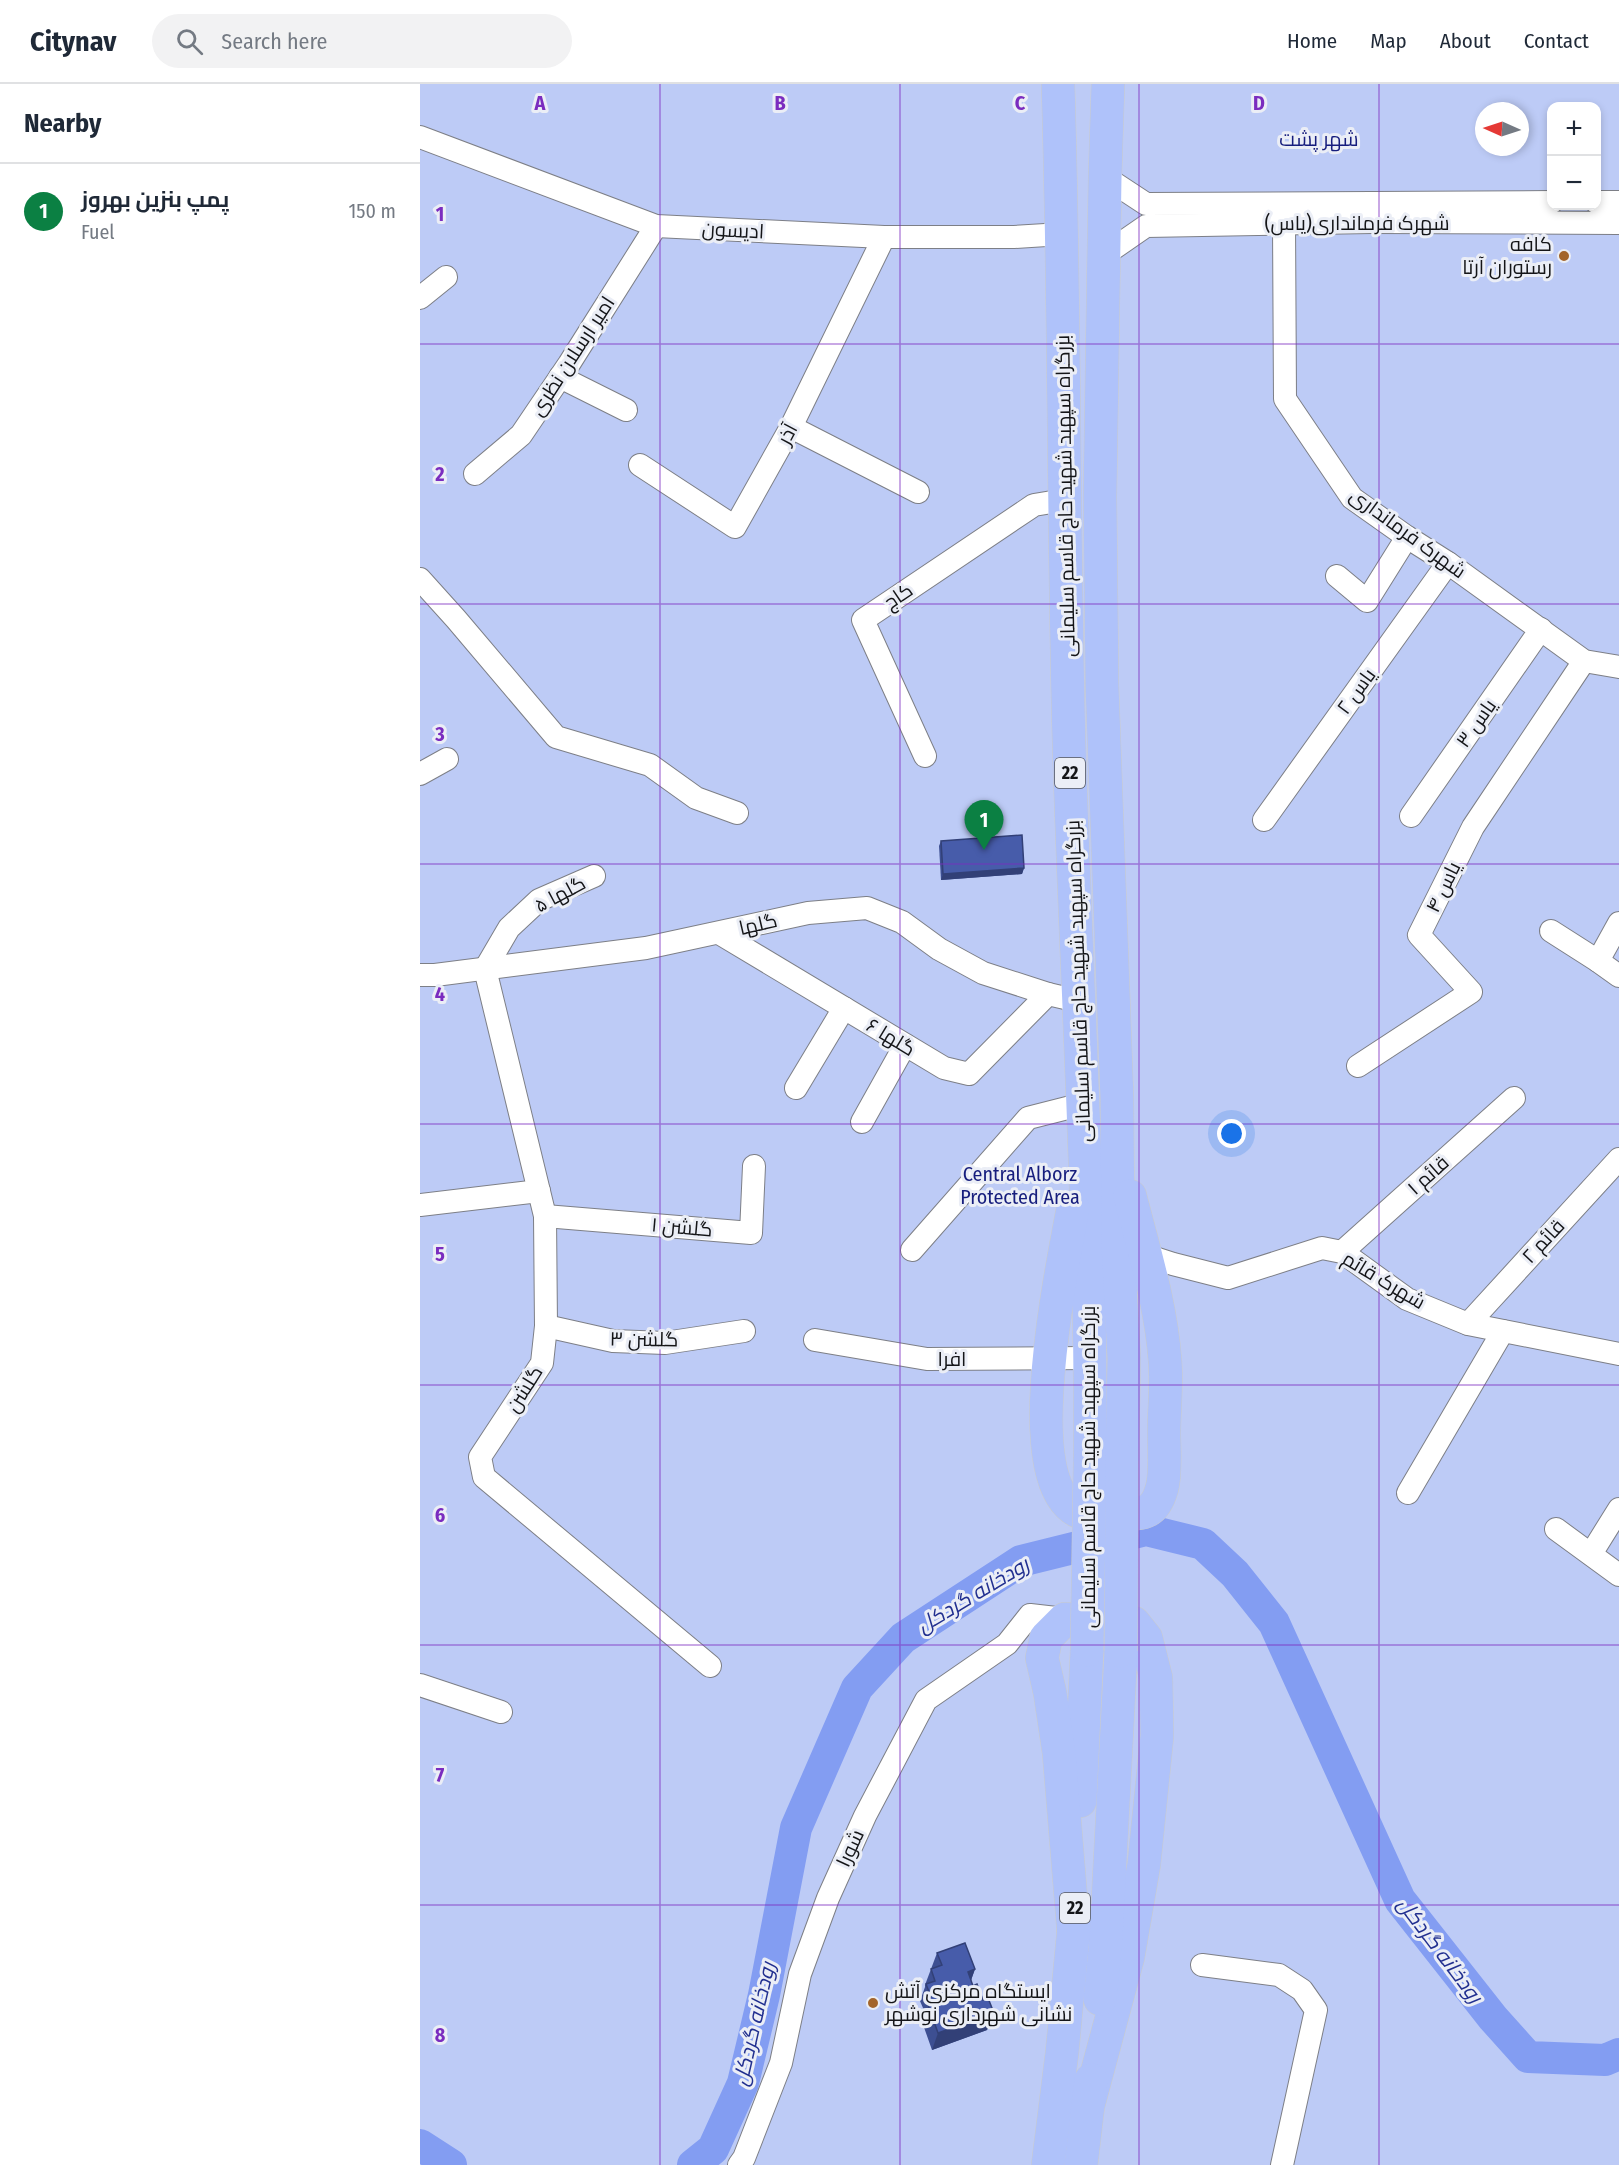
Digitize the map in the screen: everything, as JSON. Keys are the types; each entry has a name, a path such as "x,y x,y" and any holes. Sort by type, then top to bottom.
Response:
{"highway":[{"name":"بزرگراه سپهبد شهید حاج قاسم سلیمانی","path":"1048,2165 1074,1936 1087,1650 1090,1462 1090,1358 1083,1104 1063,997 1064,500 1062,234 1058,84"},
{"name":"بزرگراه سپهبد شهید حاج قاسم سلیمانی","path":"1081,2165 1106,1939 1121,1651 1124,1358 1131,1250 1117,1145 1102,685 1100,496 1108,84"},
{"path":"1084,1150 1048,1357 1046,1390 1048,1446 1055,1482 1066,1502 1078,1512 1144,1514 1154,1507 1163,1487 1166,1361 1156,1291 1131,1250"},
{"path":"1074,1936 1059,1753 1042,1658 1047,1638 1065,1619 1134,1623 1146,1638 1156,1678 1157,1736 1144,1864 1128,1957 1089,2102"}],"street":[{"name":"ادیسون","path":"420,137 656,226 884,237 1014,237 1062,234"},
{"name":"شهرک فرمانداری(یاس)","path":"1105,177 1146,204 1619,223"},
{"name":"شهرک فرمانداری(یاس)","path":"1104,255 1146,225 1284,223 1371,212 1547,202"},
{"path":"1601,202 1619,202"},
{"name":"شهرک فرمانداری","path":"1284,223 1285,399 1352,498 1407,537 1448,562 1584,661 1619,667"},
{"name":"امیر ارسلان نظری","path":"475,474 521,435 656,226"},
{"name":"آذر","path":"640,465 735,527 791,427 884,237"},
{"path":"420,298 446,277"},
{"path":"560,377 626,410"},
{"path":"791,427 918,492"},
{"name":"کاج","path":"926,756 862,620 1034,505 1064,500"},
{"path":"1337,576 1367,602 1407,537"},
{"name":"یاس ۲","path":"1264,820 1448,562"},
{"path":"420,579 556,737 650,765 696,798 737,813"},
{"name":"یاس ۳","path":"1412,816 1541,629"},
{"name":"یاس ۴","path":"1358,1066 1471,992 1419,935 1473,827 1584,661"},
{"path":"420,774 447,759"},
{"name":"گلها ۵","path":"485,969 509,928 539,900 594,876"},
{"name":"گلها","path":"420,975 646,948 808,913 867,908 902,922 939,949 983,972 1063,997"},
{"path":"1598,961 1619,923"},
{"path":"1551,931 1619,976"},
{"name":"گلها ۶","path":"719,933 944,1068 969,1074 1063,997"},
{"name":"گلشن","path":"485,969 545,1216 546,1326 542,1363 480,1457 484,1477 710,1666"},
{"path":"796,1088 844,1008"},
{"path":"862,1122 905,1045"},
{"name":"قائم ۱","path":"1342,1252 1514,1098"},
{"path":"912,1250 1028,1118 1083,1104"},
{"name":"قائم ۲","path":"1468,1324 1619,1159"},
{"name":"گلشن ۱","path":"545,1216 751,1233 754,1166"},
{"path":"420,1205 539,1191"},
{"name":"شهرک قائم","path":"1131,1250 1228,1278 1322,1248 1342,1252 1407,1299 1468,1324 1619,1354"},
{"name":"گلشن ۳","path":"546,1326 613,1341 664,1343 744,1331"},
{"path":"1408,1493 1503,1331"},
{"name":"افرا","path":"815,1340 927,1359 1090,1358"},
{"path":"1591,1554 1619,1509"},
{"path":"1556,1529 1619,1575"},
{"name":"شورا","path":"739,2165 744,2158 782,2063 800,1974 828,1898 865,1816 926,1700 1007,1644 1030,1615 1065,1619"},
{"path":"1007,1644 1025,1644 1042,1658"},
{"path":"420,1685 501,1712"},
{"path":"1202,1965 1279,1975 1302,1989 1316,2010 1282,2165"}],"green space":[{"name":"Central Alborz Protected Area","path":"420,84 1619,84 1619,2165 420,2165"}],"building":[{"path":"1022,835 1024,868 943,874 941,841"},
{"path":"965,1943 975,1969 968,1972 973,1986 977,1984 983,2000 988,1998 994,2013 938,2033 926,1999 931,1997 926,1984 935,1981 931,1969 942,1965 937,1953"}],"waterway":[{"name":"رودخانه گردکل","path":"693,2165 713,2149 743,2083 764,1995 796,1828 857,1688 903,1638 1021,1561 1146,1530 1203,1544 1235,1574 1274,1623 1400,1900 1493,2018 1528,2057 1605,2060 1619,2054"},
{"name":"رودخانه گردکل","path":"420,2145 451,2165"}],"place":[{"name":"کافه رستوران آرتا","path":"1564,256"},
{"name":"پمپ بنزین بهروز","path":"984,850"},
{"name":"ایستگاه مرکزی آتش نشانی شهرداری نوشهر","path":"873,2003"}],"park label":[{"name":"شهر پشت","path":"1319,139"}]}
